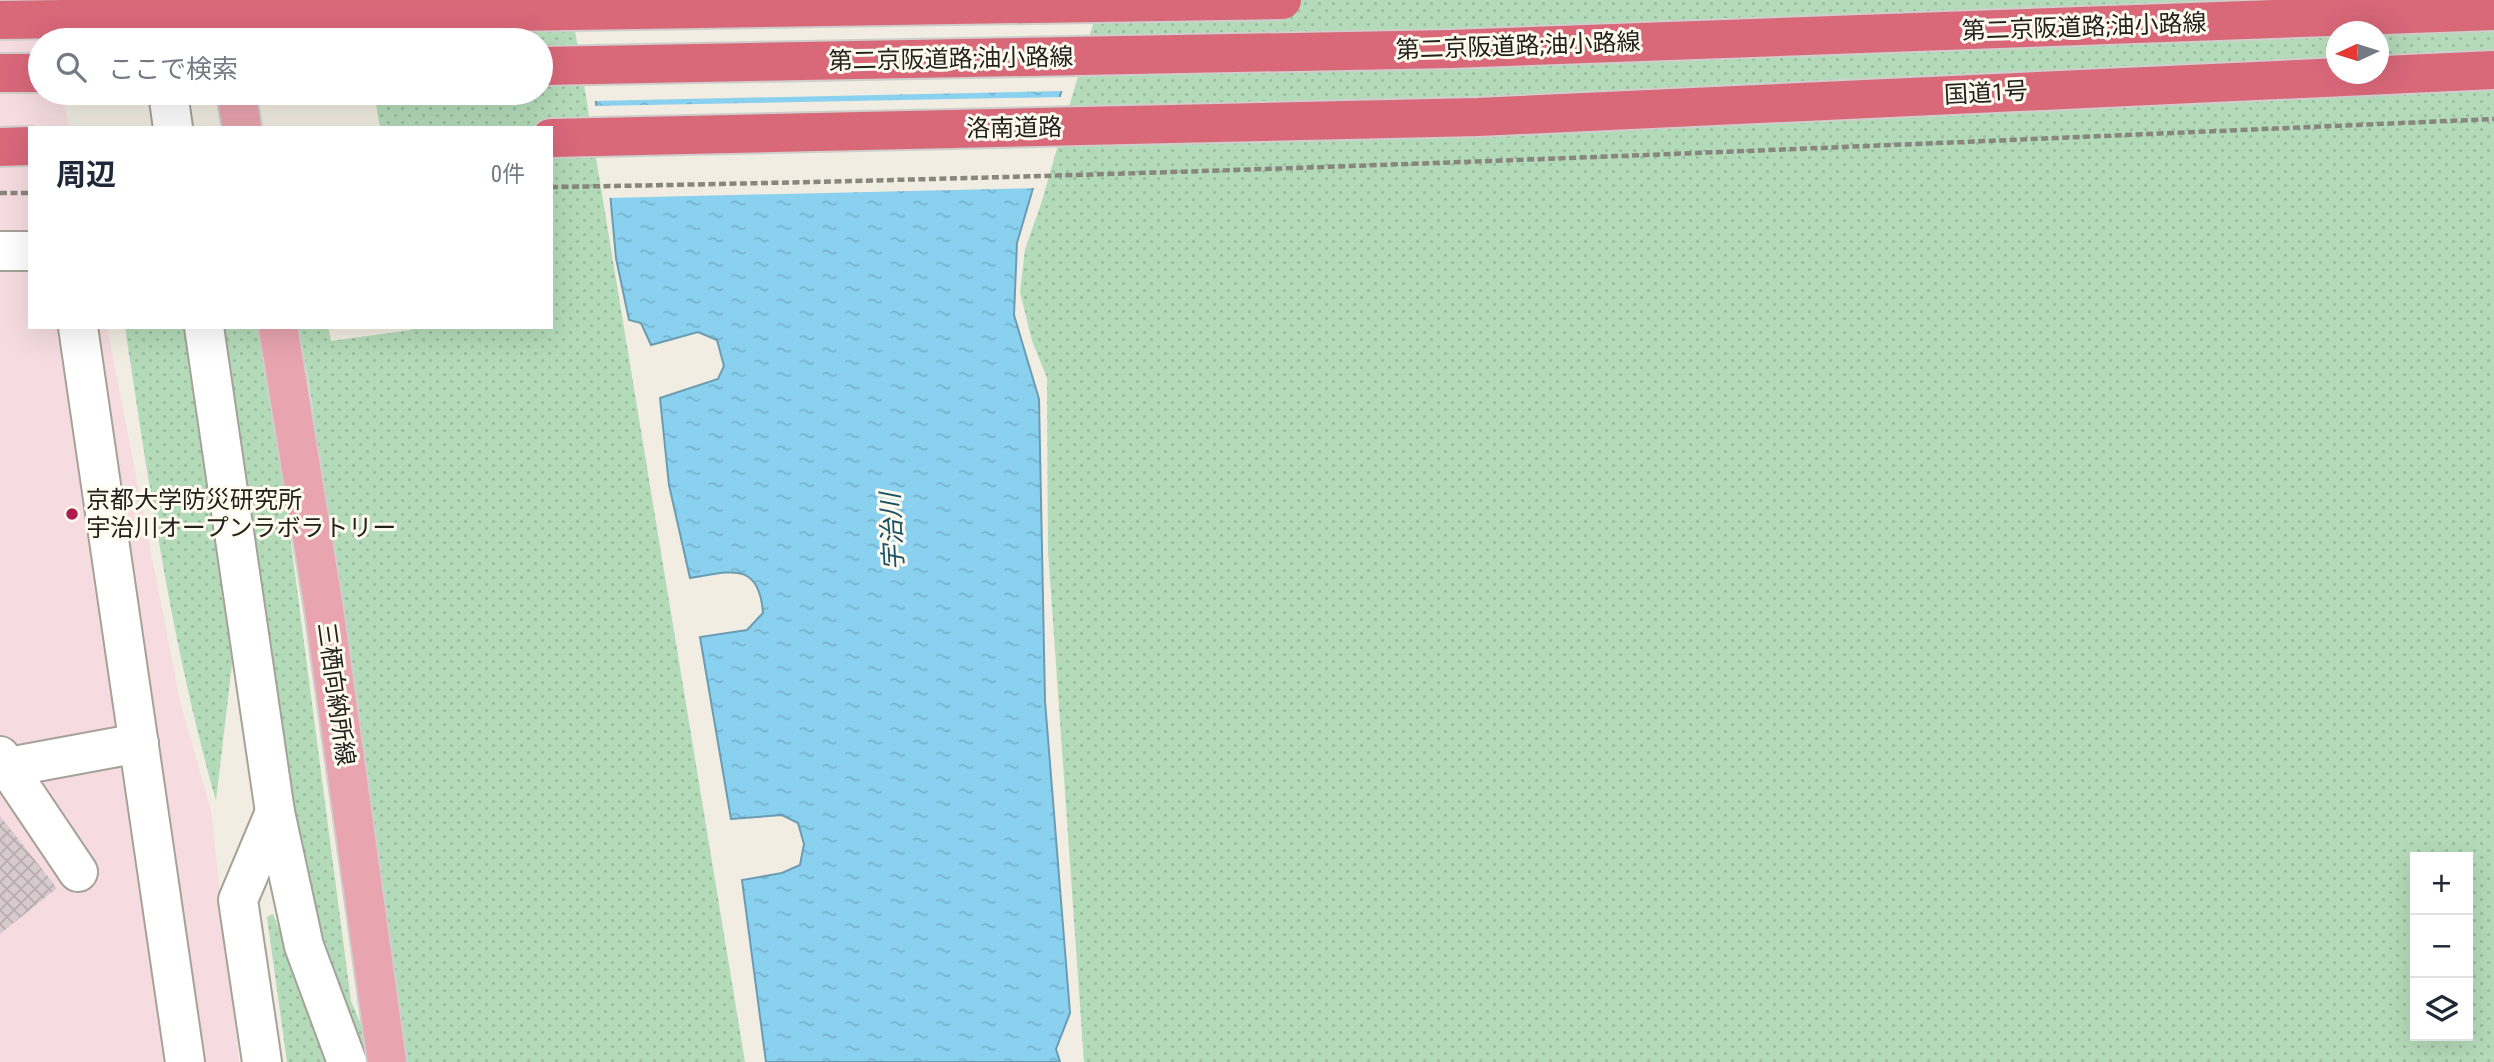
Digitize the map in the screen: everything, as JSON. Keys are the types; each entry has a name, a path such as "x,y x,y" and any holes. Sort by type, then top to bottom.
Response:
{"highway":[{"path":"0,20 1282,0"},
{"name":"第二京阪道路;油小路線","path":"553,66 1465,49 2494,12"},
{"name":"国道1号","path":"1478,117 2494,70"},
{"path":"0,73 28,73"},
{"name":"洛南道路","path":"553,138 1478,117"},
{"path":"0,147 28,146"}],"main road":[{"path":"220,0 225,28"},
{"path":"238,105 242,126"},
{"name":"三栖向納所線","path":"278,329 324,609 387,1062"}],"street":[{"path":"153,0 158,28"},
{"path":"170,105 173,126"},
{"path":"0,251 28,251"},
{"path":"78,329 185,1062"},
{"path":"204,329 275,812 304,946 347,1062"},
{"path":"78,872 5,761 139,743"},
{"path":"262,1062 238,900 275,812"}],"path":[{"path":"0,193 28,193"}],"shaded area":[{"name":"京都大学防災研究所 宇治川オープンラボラトリー","path":"0,0 44,0 50,28 28,28 28,105 64,105 69,126 28,126 28,329 107,329 180,701 211,811 239,1062 0,1062"}],"green space":[{"path":"360,0 570,0 745,1062 400,1062 311,396 299,329 328,329 331,341 411,329 553,329 553,126 380,126 376,105 553,105 553,28 364,28"},
{"path":"1100,0 2494,0 2494,1062 1084,1062 1048,551 1047,378 1032,341 1020,292 1025,249 1041,204"},
{"path":"125,329 190,329 235,638 216,801 200,743 174,625"},
{"path":"223,329 260,329 270,383 351,1001 377,1062 366,1062 361,1049 322,933 299,841"},
{"path":"273,914 332,1062 287,1062 267,917"}],"water":[{"name":"宇治川","path":"578,0 1088,0 1017,243 1014,315 1039,399 1045,701 1070,1013 1056,1049 1060,1062 766,1062 742,880 782,873 800,865 804,844 798,823 782,815 731,819 700,637 747,630 763,613 756,584 749,577 730,572 690,578 669,485 660,398 718,379 724,366 717,340 698,332 651,345 641,323 629,320 616,258 608,171"}],"pier":[{"path":"574,0 1091,0 1065,91 592,101"},
{"path":"1063,97 1037,188 607,198 593,106"}],"building":[{"path":"0,816 57,888 0,934"}],"place":[{"name":"京都大学防災研究所 宇治川オープンラボラトリー","path":"72,514"}]}
